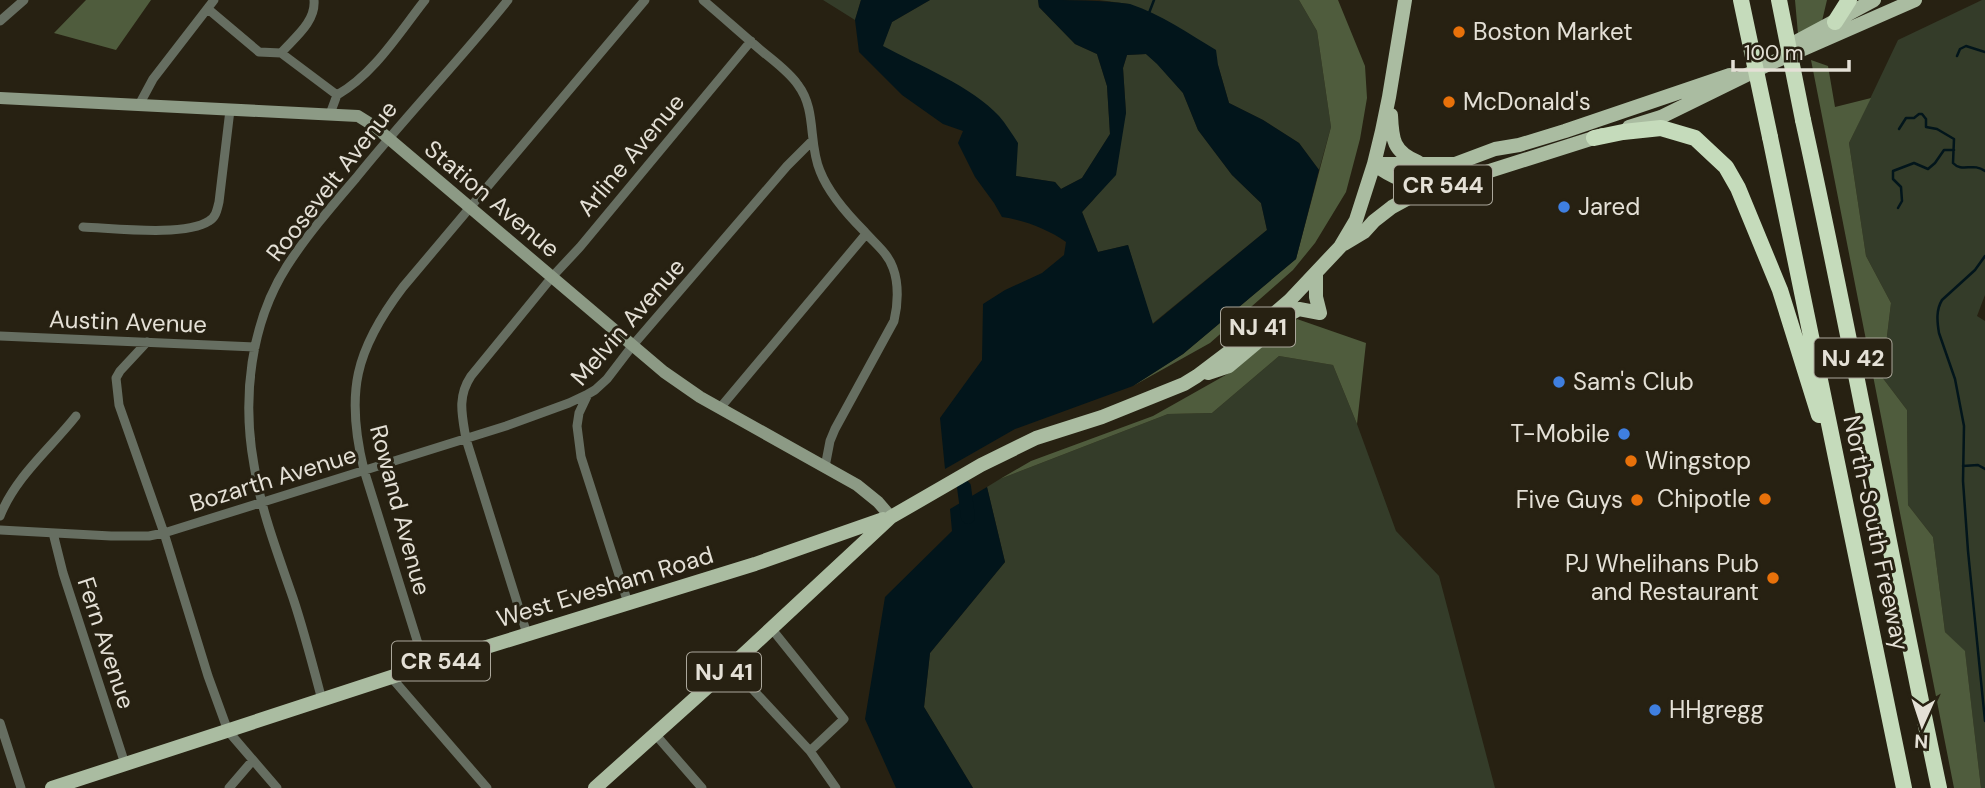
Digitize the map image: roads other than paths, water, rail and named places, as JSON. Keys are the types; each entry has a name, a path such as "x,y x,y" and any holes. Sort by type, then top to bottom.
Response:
{"highway":[{"name":"North-South Freeway","path":"1741,0 1904,788"},
{"name":"North-South Freeway","path":"1779,0 1836,270 1939,788"},
{"path":"1835,22 1849,0"},
{"path":"1594,138 1661,128 1695,138 1726,167 1738,188 1773,271 1818,413 1834,443"}],"main road":[{"name":"NJ 41","path":"595,788 891,517 981,465 1036,438 1102,417 1184,384 1234,348 1290,300 1340,247 1356,220 1374,164 1390,97 1405,0"},
{"name":"CR 544","path":"1374,164 1455,163 1495,149 1519,145 1565,131 1728,76 1874,0"},
{"name":"CR 544","path":"1340,247 1364,232 1392,207 1414,195 1661,117 1769,64 1915,0"},
{"path":"1390,97 1392,138 1400,152 1426,164"},
{"path":"1374,164 1390,177 1408,182 1426,185 1451,183"},
{"path":"1197,376 1229,366 1299,309 1320,313 1316,297 1316,273"},
{"name":"West Evesham Road","path":"52,788 425,666 755,564 891,517"},
{"path":"831,538 848,541 852,548 851,554"}],"street":[{"path":"139,105 153,79 214,0"},
{"path":"281,53 311,18 313,0"},
{"path":"330,114 337,95 353,86 425,0"},
{"name":"Roosevelt Avenue","path":"322,700 262,503 253,463 248,403 255,347 266,311 286,267 306,239 388,138 508,0"},
{"name":"Rowand Avenue","path":"425,666 358,446 354,401 359,366 369,339 394,298 645,0"},
{"path":"703,0 797,83 806,97 810,111 812,141 821,175 846,212 883,251 894,269 894,321 835,429 825,467"},
{"path":"0,22 19,2"},
{"path":"208,9 259,52 281,53 337,95"},
{"name":"Arline Avenue","path":"527,634 466,439 461,415 465,384 751,41"},
{"name":"Station Avenue","path":"0,98 358,116 374,126 664,372 700,397 858,485 891,517"},
{"path":"83,227 188,228 212,219 219,202 230,110"},
{"name":"Melvin Avenue","path":"628,603 581,457 578,441 579,413 587,394 607,379 787,166 812,141"},
{"path":"720,408 866,234"},
{"name":"Austin Avenue","path":"0,337 255,347"},
{"path":"147,342 120,371 116,385 119,405 228,731 277,788"},
{"name":"Bozarth Avenue","path":"0,530 136,536 164,533 466,439 569,403 587,394"},
{"path":"0,516 15,486 76,416"},
{"name":"Fern Avenue","path":"53,533 63,573 125,764"},
{"path":"771,628 844,719 810,751"},
{"path":"731,666 810,751 836,788"},
{"path":"391,677 487,788"},
{"path":"0,723 21,788"},
{"path":"655,734 702,788"},
{"path":"229,788 253,760"}],"waterway":[{"path":"1149,13 1154,0"},
{"path":"1957,56 1960,49 1966,46 1985,52"},
{"path":"1899,129 1906,118 1922,114 1926,119 1926,127 1937,129 1954,139 1953,163 1956,166 1976,167 1985,171"},
{"path":"1898,208 1902,201 1901,187 1893,179 1893,171 1914,163 1928,169 1944,150 1954,150"},
{"path":"1985,256 1975,270 1942,300 1937,320 1955,379 1964,426 1963,481 1985,721"},
{"path":"1963,466 1978,465 1985,469"},
{"path":"964,487 968,517"}],"place":[{"name":"Boston Market","path":"1459,32"},
{"name":"McDonald's","path":"1449,102"},
{"name":"Jared","path":"1564,207"},
{"name":"Sam's Club","path":"1559,382"},
{"name":"T-Mobile","path":"1624,434"},
{"name":"Wingstop","path":"1631,461"},
{"name":"Chipotle","path":"1765,499"},
{"name":"Five Guys","path":"1637,500"},
{"name":"PJ Whelihans Pub and Restaurant","path":"1773,578"},
{"name":"HHgregg","path":"1655,710"}]}
